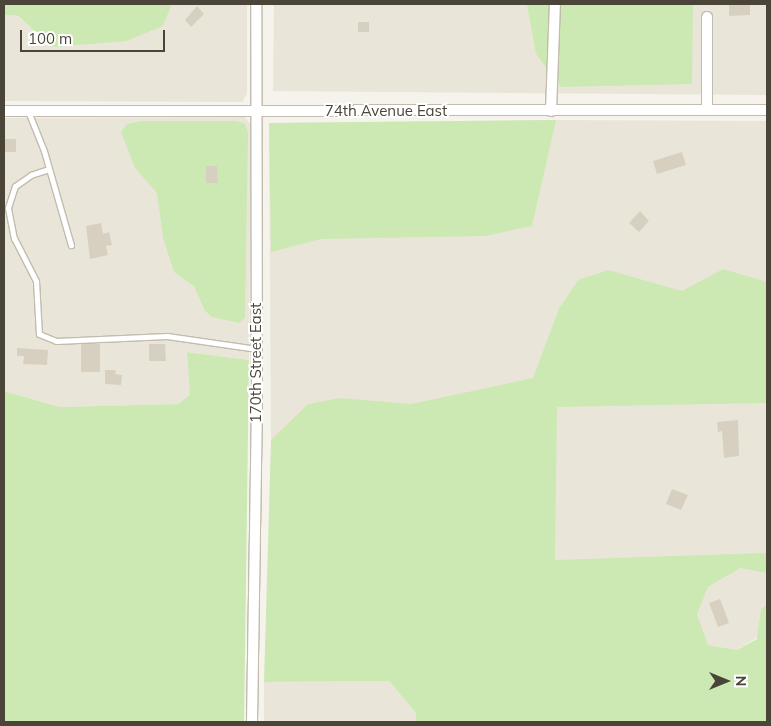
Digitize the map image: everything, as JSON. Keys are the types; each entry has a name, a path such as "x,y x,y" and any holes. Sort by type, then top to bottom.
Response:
{"street":[{"name":"170th Street East","path":"252,722 256,349 256,4"},
{"path":"551,111 556,4"},
{"path":"707,17 708,110"},
{"name":"74th Avenue East","path":"4,110 767,110"}],"lane":[{"path":"28,111 49,169 71,245"},
{"path":"49,169 31,175 15,186 8,208 14,238 36,281 40,334 56,341 96,341 167,336 256,349"}],"shaded area":[{"path":"172,4 247,4 247,94 242,102 4,101 4,15 17,16 53,47 163,26"},
{"path":"274,4 767,4 767,95 273,91"},
{"path":"245,117 251,125 249,360 188,352 191,395 178,404 60,407 4,391 4,118"},
{"path":"556,120 767,121 767,631 737,650 708,645 555,560 271,440 269,123"},
{"path":"389,681 416,713 416,722 264,722 264,682"}],"green space":[{"path":"4,4 172,4 163,26 126,41 52,47 18,16 4,15"},
{"path":"527,4 693,4 692,84 561,87 536,54"},
{"path":"556,120 532,226 485,236 321,239 271,252 269,123"},
{"path":"142,121 237,121 245,124 248,133 245,318 239,323 212,317 205,311 194,286 174,272 163,238 157,193 135,168 121,132 127,124"},
{"path":"723,269 767,282 767,403 557,407 555,560 767,553 767,573 740,568 708,587 697,614 708,645 737,650 757,639 761,609 767,605 767,722 416,722 416,713 389,681 264,682 271,440 308,404 340,398 411,404 533,378 559,309 578,280 608,270 682,291"},
{"path":"187,352 249,360 244,722 4,722 4,391 60,407 178,404 190,395"}],"building":[{"path":"729,4 750,4 750,15 729,16"},
{"path":"197,6 204,14 191,27 185,20"},
{"path":"358,22 369,22 369,32 358,32"},
{"path":"4,139 16,139 16,152 4,152"},
{"path":"682,152 686,165 657,174 653,161"},
{"path":"206,166 217,166 218,183 206,183"},
{"path":"640,211 649,221 639,232 629,223"},
{"path":"101,223 103,234 109,232 112,245 106,246 108,255 90,259 86,226"},
{"path":"81,344 100,344 100,372 81,372"},
{"path":"149,344 165,344 166,361 149,361"},
{"path":"17,348 48,350 47,365 23,364 24,356 17,356"},
{"path":"105,370 116,370 115,374 122,375 121,385 105,384"},
{"path":"738,420 739,456 724,458 722,431 718,432 717,422"},
{"path":"672,489 688,495 681,510 666,504"},
{"path":"720,599 729,623 718,627 709,603"}]}
